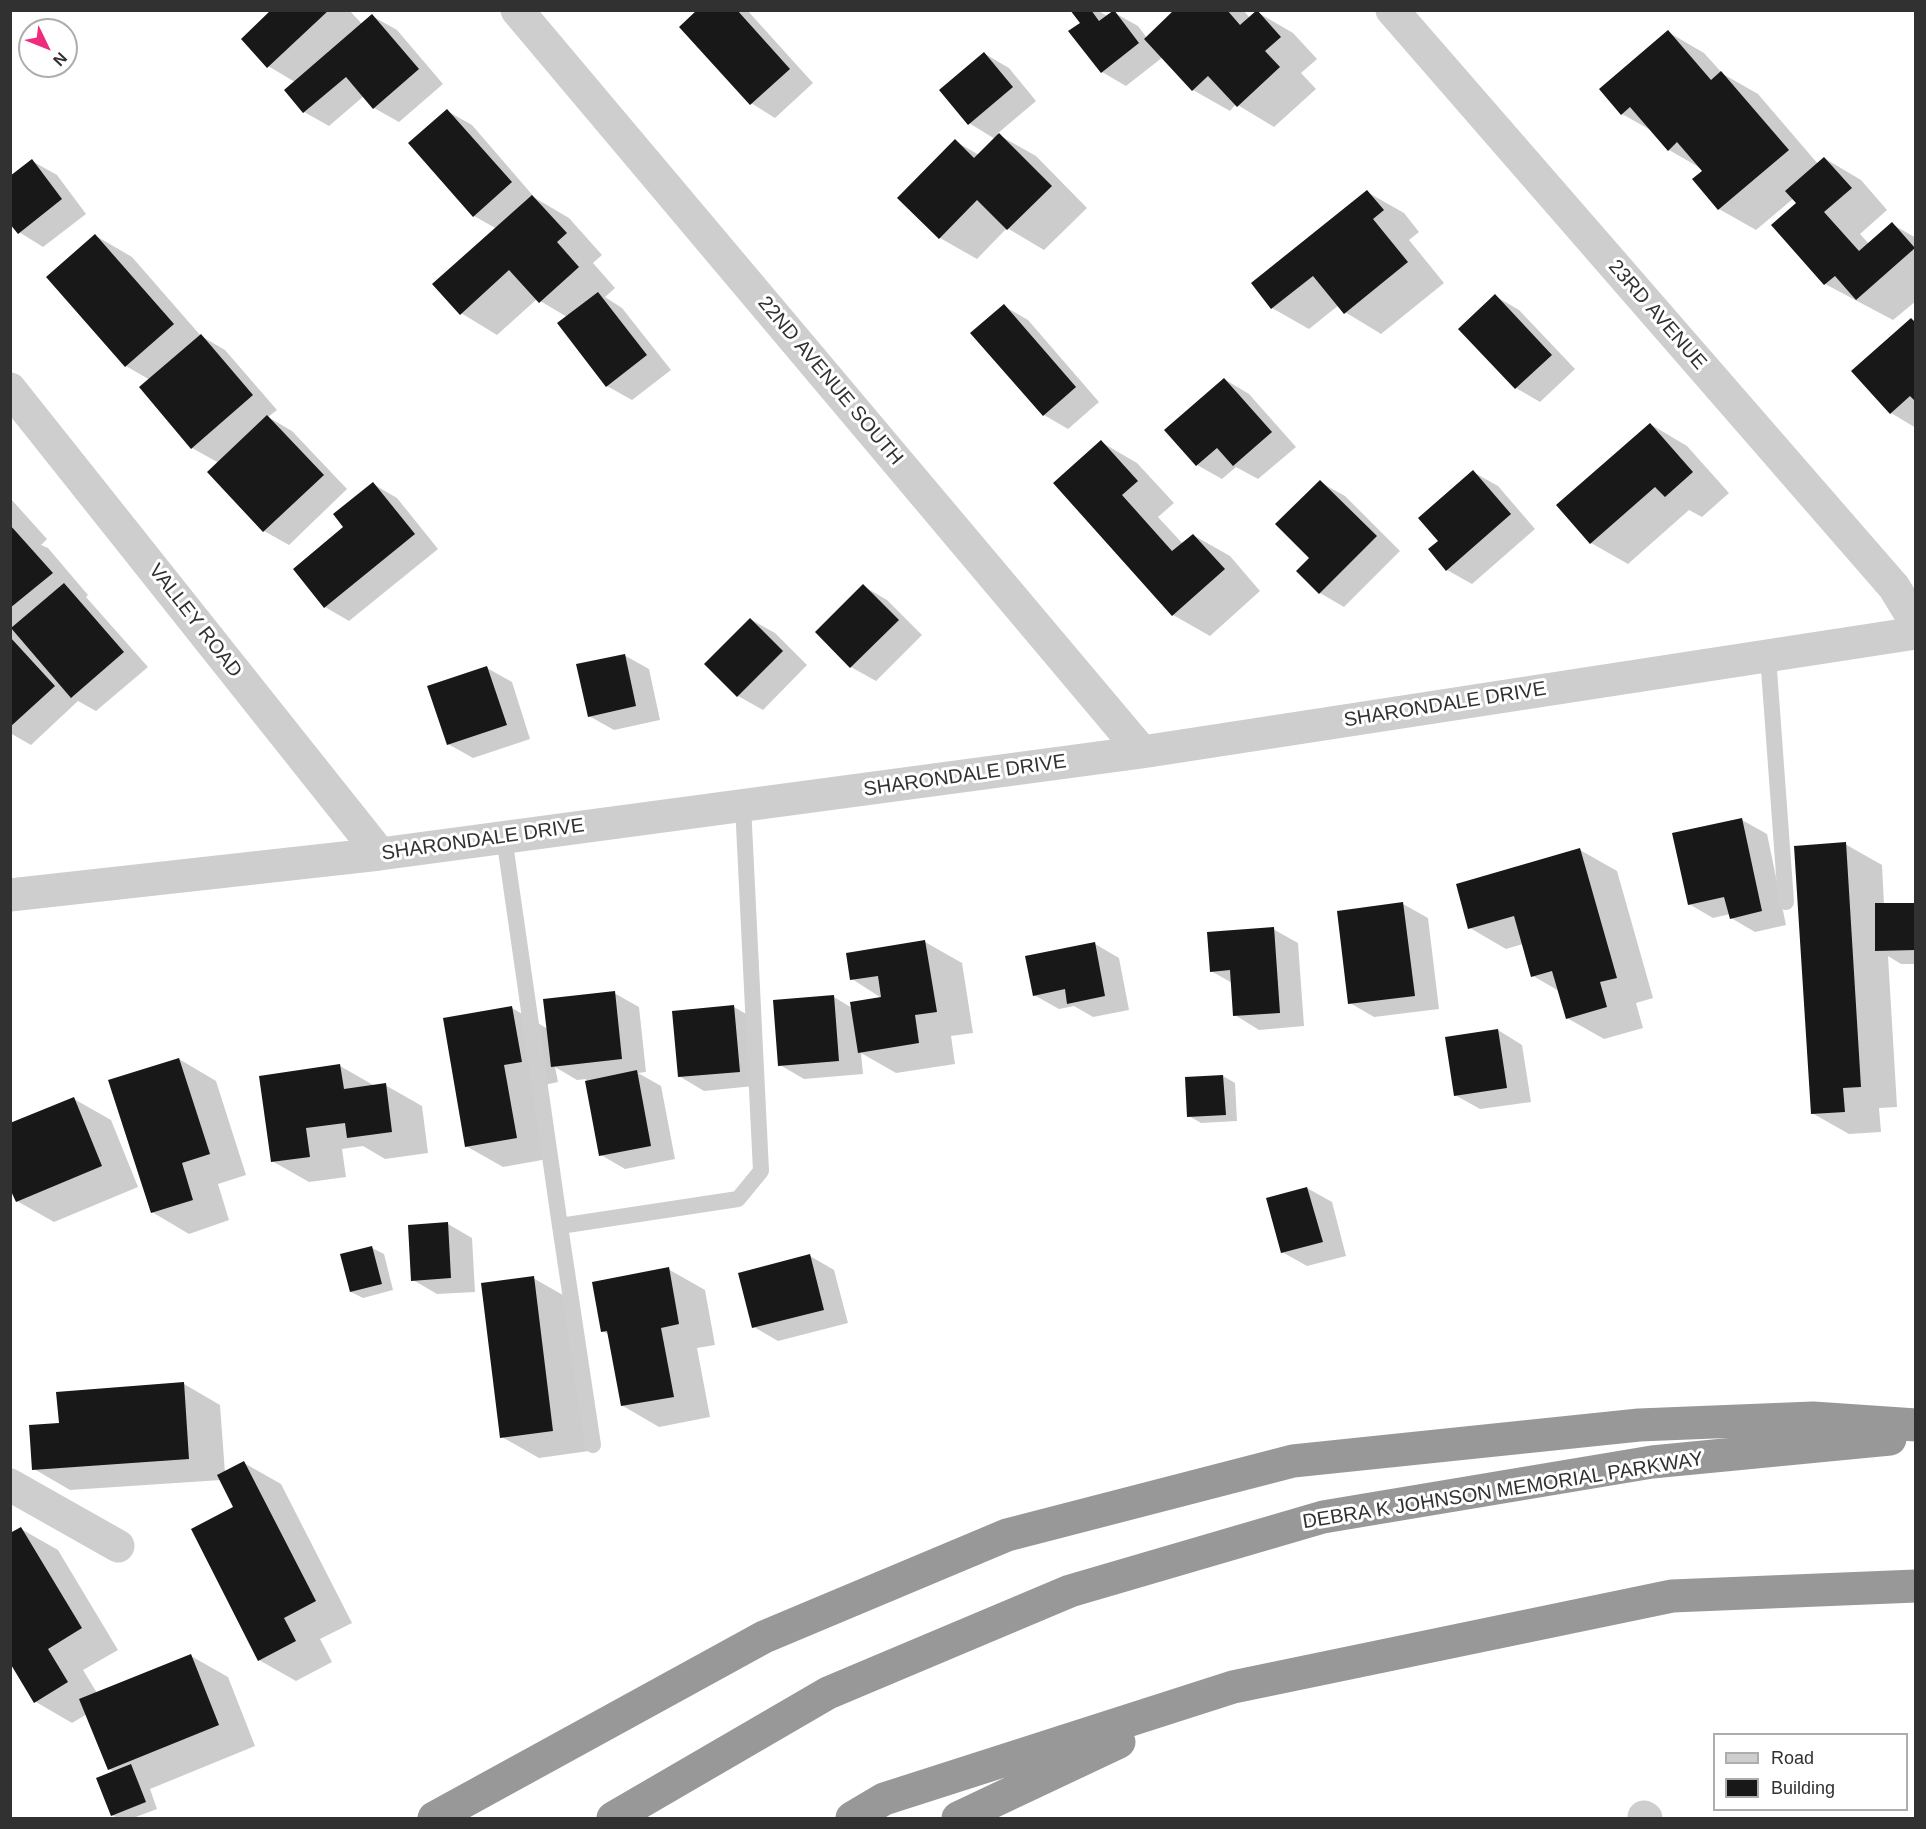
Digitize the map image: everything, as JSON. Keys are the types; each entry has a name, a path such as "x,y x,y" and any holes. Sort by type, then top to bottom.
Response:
{"highway":[{"path":"434,1818 764,1637 1007,1535 1293,1461 1640,1425 1813,1418 1916,1425"},
{"name":"DEBRA K JOHNSON MEMORIAL PARKWAY","path":"614,1818 828,1693 1081,1588 1323,1517 1652,1462 1916,1436"},
{"path":"852,1818 884,1799 1233,1687 1672,1596 1916,1586"},
{"path":"958,1818 1233,1687"}],"street":[{"name":"22ND AVENUE SOUTH","path":"518,10 1142,752"},
{"name":"23RD AVENUE","path":"1392,10 1894,587 1916,623"},
{"name":"VALLEY ROAD","path":"10,389 380,854"},
{"name":"SHARONDALE DRIVE","path":"10,895 380,854 1142,752 1916,633"},
{"path":"10,1485 118,1546"}],"lane":[{"path":"1768,656 1786,902"},
{"path":"560,1226 738,1199 761,1171 743,805"},
{"path":"504,837 593,1445"}],"building":[{"path":"271,10 329,10 267,68 241,39"},
{"path":"697,10 737,10 790,69 750,105 679,27"},
{"path":"1070,10 1091,10 1099,21 1114,10 1139,43 1101,73 1068,31 1080,23"},
{"path":"1174,10 1227,10 1240,25 1257,10 1281,37 1265,51 1280,67 1237,107 1208,76 1192,91 1144,39"},
{"path":"372,14 419,69 373,109 346,77 303,113 284,90"},
{"path":"1668,30 1711,80 1721,71 1789,150 1718,210 1692,179 1702,171 1677,142 1668,151 1630,107 1621,115 1599,89"},
{"path":"984,52 1013,87 968,125 939,90"},
{"path":"447,109 512,182 473,217 408,143"},
{"path":"999,133 1052,186 1007,230 977,200 939,239 897,198 955,139 974,158"},
{"path":"1824,157 1852,188 1824,212 1859,251 1892,222 1915,248 1856,300 1835,276 1824,285 1771,225 1796,203 1785,191"},
{"path":"32,159 62,199 18,234 10,224 10,176"},
{"path":"1367,190 1384,210 1373,219 1408,262 1344,314 1313,276 1271,309 1251,283"},
{"path":"532,195 567,233 557,242 579,267 539,303 509,270 460,315 432,284"},
{"path":"95,234 174,324 125,367 46,277"},
{"path":"598,292 647,355 606,387 557,323"},
{"path":"1495,294 1552,355 1515,389 1458,329"},
{"path":"1004,304 1076,387 1043,416 970,333"},
{"path":"1911,318 1916,323 1916,402 1910,396 1890,414 1851,371"},
{"path":"201,334 253,395 191,449 139,387"},
{"path":"1224,378 1272,432 1233,466 1217,448 1196,466 1164,430"},
{"path":"267,415 324,475 263,532 207,472"},
{"path":"1650,423 1693,472 1665,497 1655,487 1590,544 1556,505"},
{"path":"1101,440 1138,481 1122,495 1172,551 1193,534 1225,569 1172,616 1053,483"},
{"path":"1473,470 1511,514 1446,571 1428,549 1438,541 1418,518"},
{"path":"1320,480 1377,536 1319,594 1296,571 1309,558 1275,524"},
{"path":"373,482 415,534 324,608 293,569 343,527 333,514"},
{"path":"10,525 53,573 10,608"},
{"path":"64,583 124,652 71,698 11,628"},
{"path":"863,584 899,620 850,668 815,632"},
{"path":"750,618 783,651 737,697 704,664"},
{"path":"10,637 55,686 10,727"},
{"path":"625,654 636,706 588,717 576,664"},
{"path":"487,666 507,725 447,745 427,686"},
{"path":"1742,818 1762,911 1730,919 1724,897 1688,905 1672,833"},
{"path":"1846,842 1861,1087 1843,1088 1845,1112 1811,1114 1794,846"},
{"path":"1580,848 1617,978 1600,982 1607,1007 1566,1019 1552,971 1531,977 1514,916 1468,929 1456,884"},
{"path":"1403,902 1415,996 1348,1004 1337,911"},
{"path":"1875,903 1916,903 1916,950 1875,951"},
{"path":"1274,927 1280,1013 1233,1016 1230,970 1210,972 1207,932"},
{"path":"925,940 937,1012 915,1015 919,1043 858,1053 850,1002 881,997 878,976 850,980 846,953"},
{"path":"1095,942 1105,996 1067,1004 1065,989 1033,996 1025,956"},
{"path":"615,991 622,1059 551,1067 543,999"},
{"path":"834,995 839,1061 778,1066 773,1000"},
{"path":"734,1005 740,1072 678,1077 672,1011"},
{"path":"512,1006 522,1062 504,1065 517,1138 465,1147 443,1018"},
{"path":"1498,1029 1507,1088 1454,1096 1445,1037"},
{"path":"179,1058 210,1154 182,1163 193,1200 151,1213 108,1080"},
{"path":"340,1064 344,1089 386,1083 392,1132 347,1138 345,1123 306,1128 310,1157 271,1162 259,1076"},
{"path":"637,1070 651,1146 599,1156 585,1081"},
{"path":"1223,1075 1226,1115 1187,1117 1185,1077"},
{"path":"74,1097 102,1166 16,1202 10,1189 10,1123"},
{"path":"1307,1187 1323,1242 1281,1253 1266,1198"},
{"path":"448,1222 451,1278 411,1281 408,1225"},
{"path":"372,1246 382,1284 350,1292 340,1254"},
{"path":"810,1254 824,1310 752,1328 738,1273"},
{"path":"669,1267 679,1324 661,1328 674,1397 621,1406 607,1331 601,1332 592,1282"},
{"path":"534,1276 553,1431 500,1438 481,1283"},
{"path":"184,1382 189,1459 32,1470 29,1425 59,1423 56,1392"},
{"path":"244,1461 316,1601 284,1618 296,1641 258,1661 191,1529 233,1507 217,1475"},
{"path":"21,1527 82,1628 48,1649 68,1682 34,1703 10,1663 10,1533"},
{"path":"191,1654 219,1725 108,1770 79,1699"},
{"path":"131,1764 146,1802 111,1816 96,1778"}]}
